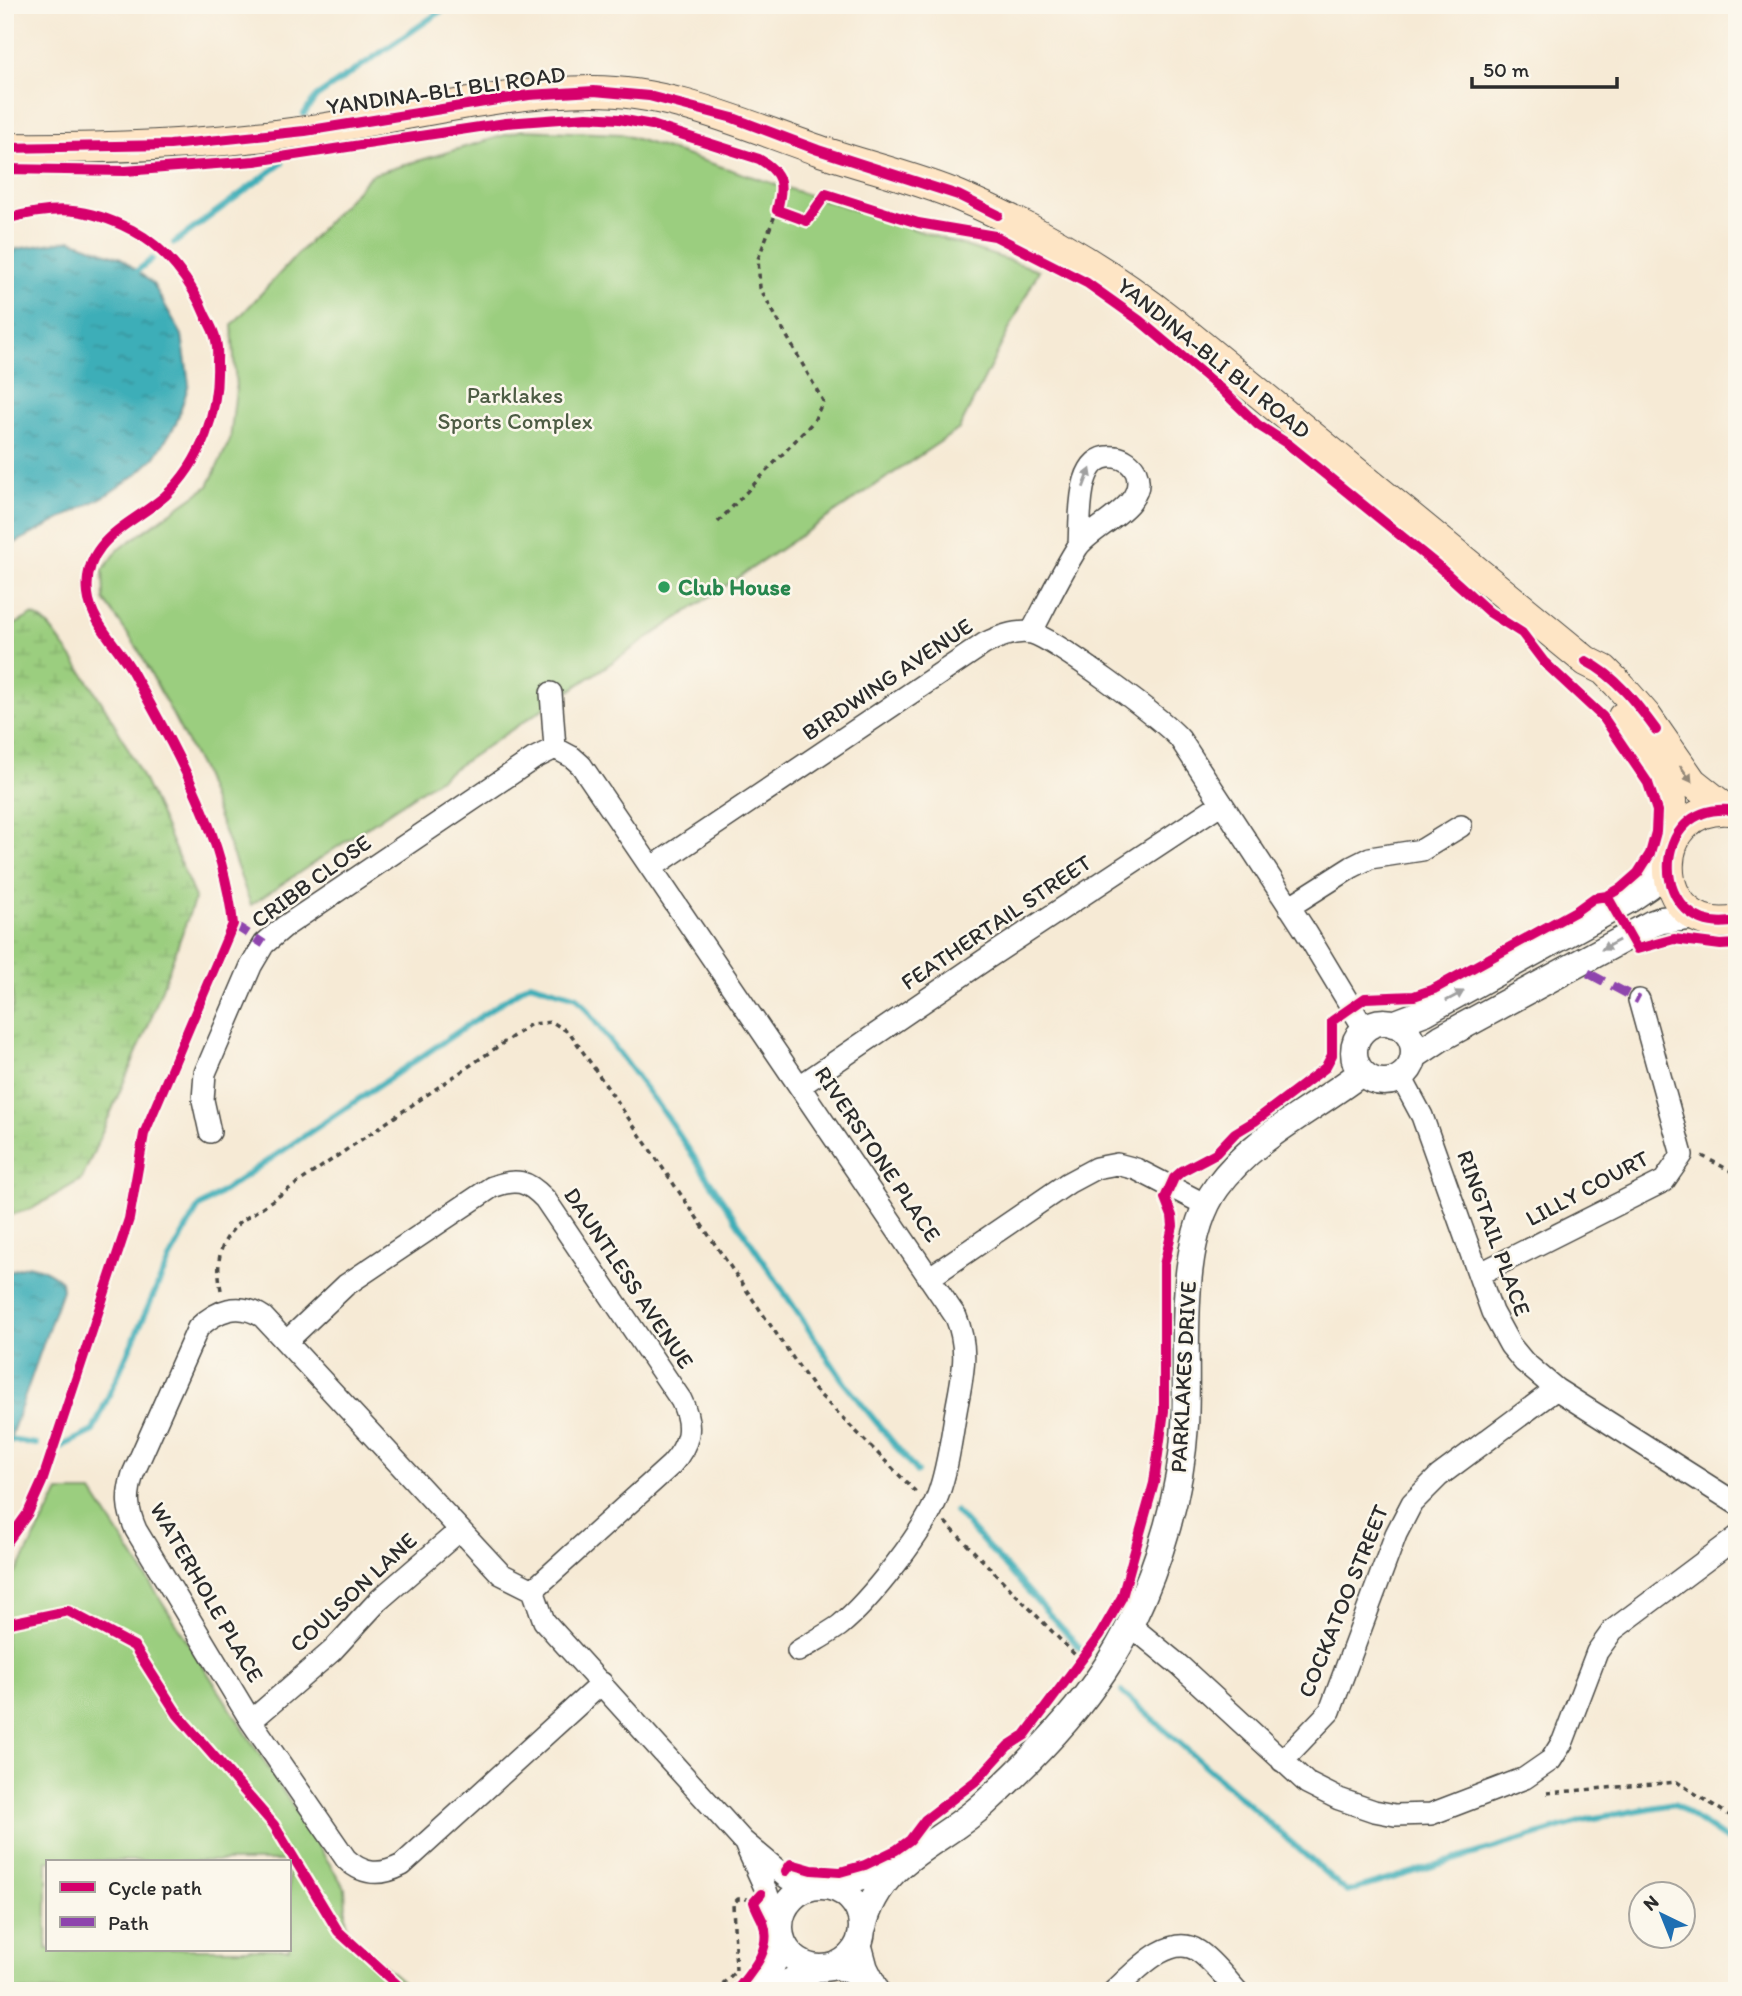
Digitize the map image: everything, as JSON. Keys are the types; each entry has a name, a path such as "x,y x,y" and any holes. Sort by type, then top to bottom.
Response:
{"main road":[{"name":"YANDINA-BLI BLI ROAD","path":"5,148 170,145 305,131 529,95 594,91 649,96 733,118 818,150 958,195 1069,250 1108,273 1175,324 1586,661 1604,670 1646,716 1692,782 1731,810"},
{"path":"1586,661 1594,679 1667,784 1672,800 1669,880 1675,895 1684,907 1696,916 1711,922 1737,921"},
{"path":"1669,856 1679,831 1692,819 1709,811 1731,810"}],"street":[{"path":"1079,545 1031,633 1055,645 1172,729 1306,932 1365,1030"},
{"name":"BIRDWING AVENUE","path":"651,867 984,644 999,637 1031,633"},
{"path":"551,693 555,748"},
{"name":"RIVERSTONE PLACE","path":"555,748 572,757 580,765 651,867 956,1317 965,1345 948,1458 938,1497 929,1515 877,1586 839,1626 798,1651"},
{"name":"CRIBB CLOSE","path":"211,1132 204,1100 205,1073 251,966 264,944 544,752 555,748"},
{"name":"FEATHERTAIL STREET","path":"800,1086 997,951 1222,803"},
{"path":"1289,907 1370,858 1422,850 1461,826"},
{"path":"1393,1024 1425,1012 1630,899 1649,886 1669,856"},
{"path":"1407,1066 1411,1039 1393,1024 1379,1023 1365,1030 1356,1043 1354,1052 1361,1073 1382,1082 1407,1066 1441,1038 1651,923 1696,916"},
{"name":"LILLY COURT","path":"1479,1274 1664,1181 1682,1155 1639,1000"},
{"name":"RINGTAIL PLACE","path":"1407,1066 1422,1116 1492,1312 1510,1345 1532,1369 1556,1389 1737,1504"},
{"name":"PARKLAKES DRIVE","path":"861,1934 868,1907 901,1864 982,1805 1057,1733 1096,1683 1130,1625 1158,1552 1180,1476 1185,1426 1189,1271 1198,1224 1216,1188 1255,1146 1361,1073"},
{"path":"929,1278 1096,1168 1117,1164 1136,1169 1206,1205"},
{"name":"DAUNTLESS AVENUE","path":"287,1341 346,1284 492,1187 506,1182 519,1182 533,1187 552,1210 681,1400 688,1414 690,1428 687,1442 671,1465 533,1590"},
{"name":"WATERHOLE PLACE","path":"533,1590 501,1574 287,1341 254,1310 223,1310 198,1328 128,1491 130,1515 136,1530 251,1721 346,1859 364,1872 391,1871 402,1865 602,1683"},
{"name":"COCKATOO STREET","path":"1282,1761 1330,1711 1396,1534 1412,1503 1439,1476 1556,1389"},
{"name":"COULSON LANE","path":"251,1721 331,1651 379,1600 460,1530"},
{"path":"1130,1625 1180,1665 1307,1783 1322,1792 1374,1811 1395,1815 1431,1814 1524,1778 1540,1769 1559,1752 1597,1651 1613,1630 1737,1537"},
{"path":"533,1590 544,1621 743,1841 787,1878 815,1886 834,1887 855,1902 861,1914 861,1934 876,1988"},
{"path":"743,1841 766,1890 790,1956 802,1964 851,1973 876,1988"},
{"name":"PARKLAKES DRIVE","path":"815,1886 852,1880 901,1864"},
{"path":"752,1986 781,1937 781,1916 787,1903 796,1894 815,1886"},
{"path":"773,1991 823,1968 843,1962 854,1952 861,1934"},
{"path":"1114,1991 1155,1954 1164,1949 1189,1947 1198,1950 1237,1991"}],"path":[{"path":"719,522 814,421 823,401 760,288 758,259 778,206 792,215"},
{"path":"1682,1155 1701,1156 1737,1174"},
{"path":"938,1515 1078,1665 1088,1651"},
{"path":"1548,1793 1677,1782 1737,1820"},
{"path":"715,1991 736,1971 733,1903 741,1898 757,1900"},
{"path":"724,1982 735,1991 752,1986"}],"green space":[{"name":"Parklakes Sports Complex","path":"522,130 621,134 1039,270 959,429 251,905 201,769 138,649 104,600 103,570 119,549 208,486 230,440 236,389 232,325 371,175"},
{"path":"32,615 54,633 86,677 122,737 154,801 195,898 149,1024 82,1179 33,1208 5,1217 5,1035 13,1004 5,950 5,630"},
{"path":"59,1492 92,1492 345,1888 347,1935 414,1991 5,1991 5,1576 16,1573"}],"water":[{"path":"71,240 121,258 153,284 182,335 189,384 176,424 155,457 137,474 105,496 5,548 5,255 17,249"},
{"path":"28,1265 57,1278 61,1281 62,1290 5,1453 5,1273"}],"waterway":[{"path":"304,114 316,97 450,5"},
{"path":"174,243 282,163"},
{"path":"137,271 152,259"},
{"path":"60,1447 93,1431 170,1258 198,1208 530,983 577,997 667,1117 846,1385 917,1472"},
{"path":"10,1440 36,1444"},
{"path":"955,1511 1082,1650"},
{"path":"1122,1692 1347,1892 1589,1819 1674,1804 1737,1847"}],"marked path":[{"path":"233,924 264,944"},
{"path":"1588,973 1639,1000"}],"cycle path":[{"path":"5,148 170,145 305,131 529,95 594,91 649,96 733,118 818,150 958,195 998,215"},
{"path":"5,169 125,171 255,161 506,123 587,117 619,119 652,125 759,159 773,169 780,180 781,193 777,210 807,221 826,194 918,223 995,236 1087,283 1139,320 1222,390 1258,425 1288,444 1437,565 1489,612 1522,633 1544,662 1603,717 1648,783 1657,811 1656,832 1650,854 1638,873 1621,888 1607,896 1594,898 1576,911 1434,989 1414,996 1365,998 1332,1021 1332,1055 1325,1068 1235,1133 1216,1153 1174,1178 1165,1198 1173,1226 1164,1265 1164,1411 1154,1483 1122,1597 1100,1635 1025,1735 1008,1746 977,1780 925,1820 910,1840 865,1865 840,1872 812,1870 791,1864 786,1871"},
{"path":"5,219 55,210 70,211 100,216 132,230 156,246 176,267 193,291 215,335 215,399 206,435 198,452 189,468 165,496 101,546 88,575 88,594 94,614 132,671 195,793 219,856 233,924 144,1134 129,1219 42,1482 28,1513 5,1545"},
{"path":"1586,661 1607,674 1656,730"},
{"path":"1737,811 1707,812 1686,824 1673,844 1669,867 1673,890 1686,909 1707,921 1737,921"},
{"path":"1607,896 1637,949 1674,939 1721,945 1737,944"},
{"path":"5,1624 68,1611 134,1646 178,1715 274,1825 338,1931 404,1991"},
{"path":"736,1991 763,1950 765,1932 754,1902 761,1894"}],"place":[{"name":"Club House","path":"664,587"}]}
